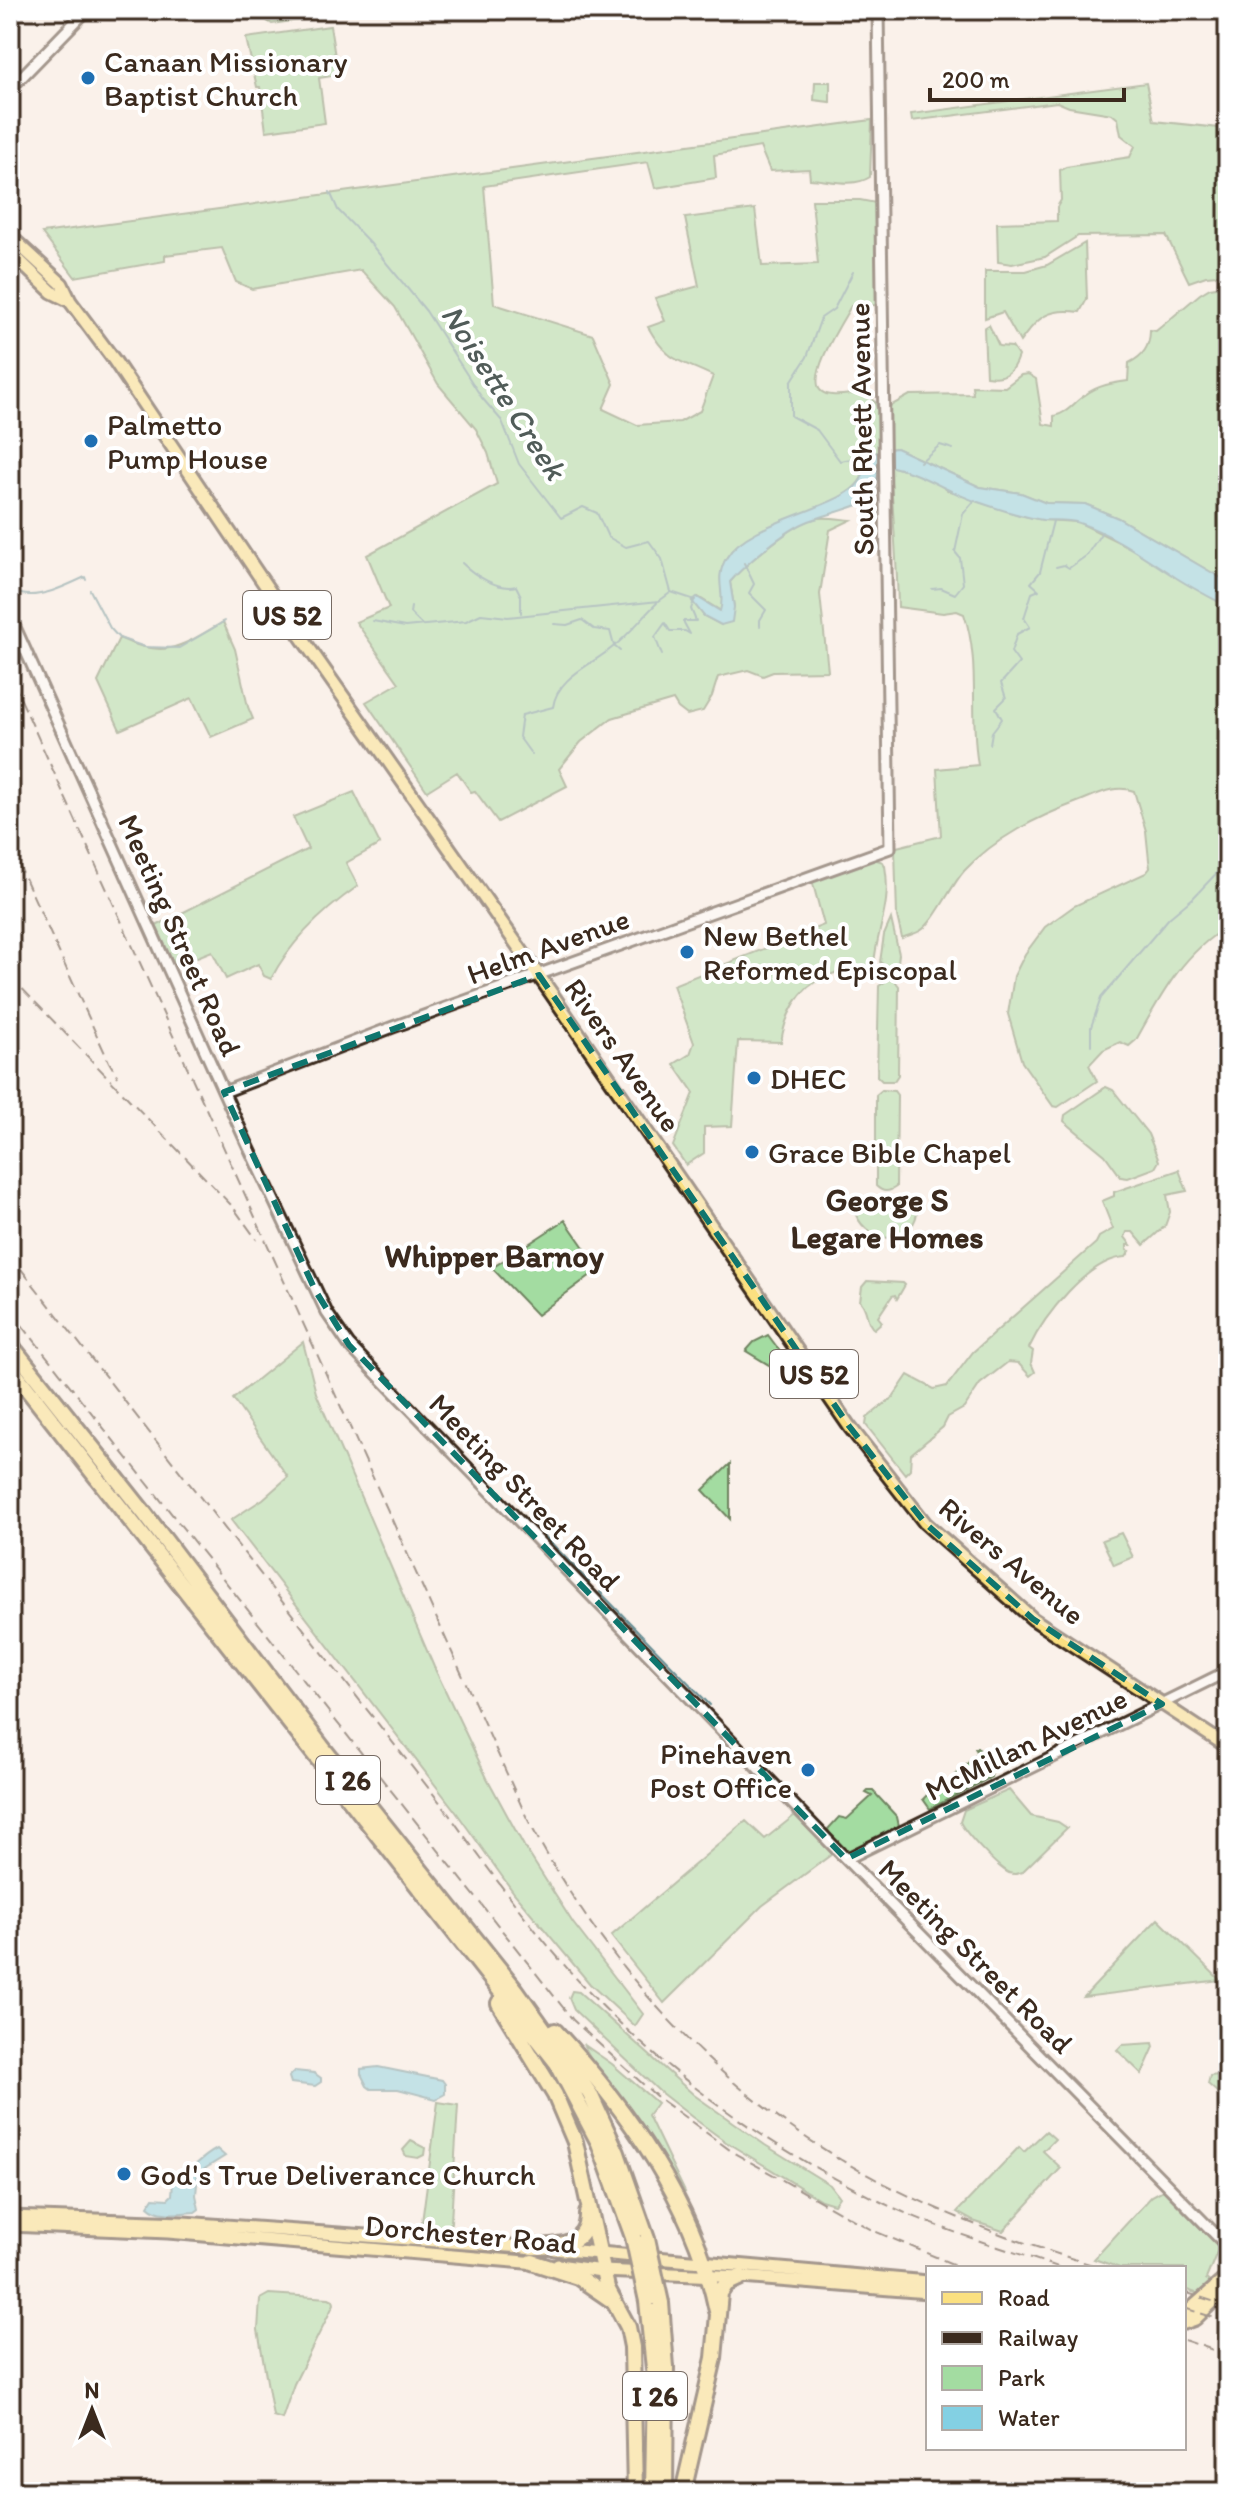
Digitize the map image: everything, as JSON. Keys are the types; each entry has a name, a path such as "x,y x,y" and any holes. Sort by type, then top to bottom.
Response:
{"highway":[{"name":"I 26","path":"10,1344 145,1514 322,1747 516,1990 590,2094 617,2153 654,2302 666,2367 665,2492"},
{"name":"I 26","path":"10,1367 557,2063 599,2143 640,2238"},
{"path":"441,1917 500,2004 555,2095 575,2142 602,2271 607,2288 628,2327 632,2347 635,2492"},
{"path":"516,1990 585,2063 641,2137 686,2216 708,2270 717,2311"},
{"path":"532,2255 567,2244 583,2233 587,2224 586,2189"},
{"path":"532,2255 578,2277 617,2305"},
{"path":"683,2492 714,2358 717,2311 723,2287 741,2277"},
{"name":"I 26","path":"653,2492 654,2302"}],"main road":[{"name":"Rivers Avenue","path":"10,236 62,284 70,301 118,365 276,601 539,975 849,1426 925,1523 1033,1619 1228,1747"},
{"name":"Rivers Avenue","path":"10,252 52,292 70,301"},
{"name":"Dorchester Road","path":"10,2217 183,2223 532,2255 602,2271 708,2270 926,2282"},
{"name":"Dorchester Road","path":"10,2225 532,2255 600,2253 741,2277 926,2292"},
{"path":"1186,2313 1228,2276"},
{"path":"1186,2322 1195,2319 1228,2287"}],"street":[{"path":"10,89 87,10"},
{"name":"South Rhett Avenue","path":"878,10 890,848"},
{"name":"Meeting Street Road","path":"10,616 224,1092 327,1313 349,1345 846,1859 1228,2247"},
{"name":"Helm Avenue","path":"224,1092 890,848"},
{"name":"McMillan Avenue","path":"846,1859 1228,1671"}],"highlighted area":[{"path":"539,975 849,1426 925,1523 1033,1619 1162,1704 846,1859 349,1345 315,1290 224,1092"}],"green space":[{"path":"262,10 326,10 327,16 272,24 264,19"},
{"path":"330,26 338,75 319,78 325,123 266,131 260,87 257,87 246,38"},
{"path":"815,82 830,82 830,102 814,100"},
{"path":"1146,83 1154,121 1228,129 1228,274 1206,276 1189,282 1166,235 1078,236 1045,257 1012,264 998,262 997,223 1057,221 1057,207 1061,200 1060,170 1130,157 1135,146 1121,135 1118,119 1112,114 1057,102 912,121 911,114"},
{"path":"872,120 870,177 856,182 810,179 809,169 770,171 760,147 714,155 716,178 655,188 648,162 484,186 494,304 593,335 614,384 603,409 637,425 680,422 700,411 713,376 669,354 648,327 665,321 655,298 699,286 685,218 755,209 762,266 818,264 812,200 876,203 877,305 851,306 827,348 818,374 818,384 825,393 864,393 875,402 879,451 862,461 863,474 856,486 842,496 757,532 739,544 727,557 721,572 721,611 698,597 692,601 704,616 721,625 734,607 730,582 758,555 797,526 809,521 818,518 851,520 830,530 820,594 828,671 773,672 763,676 748,670 718,677 703,711 687,715 673,700 612,718 581,742 559,769 567,786 498,822 457,772 427,791 366,702 399,683 356,622 389,608 367,555 497,484 488,453 476,429 438,384 395,307 361,270 252,289 236,282 222,248 165,255 165,261 75,277 42,233"},
{"path":"1085,243 1087,299 1080,312 1060,311 1044,316 1020,342 1003,312 985,318 985,271 1026,271 1047,265"},
{"path":"1228,285 1228,582 1118,518 1085,504 1046,503 1021,493 980,487 896,448 889,449 890,406 910,395 973,394 972,386 1005,387 1021,375 1028,374 1036,379 1043,424 1054,426 1054,416 1090,392 1128,381 1129,363 1145,350 1150,330 1156,331 1210,288"},
{"path":"989,325 999,346 1012,347 1018,356 1010,371 998,377 986,376 984,328"},
{"path":"890,466 926,476 949,491 1020,515 1078,522 1147,556 1228,607 1228,926 1198,949 1174,976 1136,1040 1129,1046 1120,1042 1103,1050 1089,1065 1097,1081 1058,1107 1053,1106 1022,1062 1008,1014 1014,976 1025,954 1045,927 1074,906 1146,873 1150,868 1146,831 1134,791 1127,789 1107,791 1048,814 1003,838 976,859 964,871 926,926 902,938 897,916 895,849 941,836 937,769 978,765 974,670 964,614 898,607"},
{"path":"223,622 235,649 253,719 211,737 192,698 120,730 98,682 119,638 135,645 162,649 196,638"},
{"path":"354,792 380,844 346,863 358,886 309,928 288,952 271,979 264,976 258,964 226,979 212,951 175,966 156,926 308,849 293,817"},
{"path":"871,858 883,862 887,880 874,964 830,975 807,988 794,1004 781,1042 738,1041 732,1126 704,1127 704,1153 686,1165 673,1146 694,1093 674,1064 690,1054 694,1043 673,985 824,925 812,880"},
{"path":"891,919 899,954 898,962 889,969 880,962 884,935"},
{"path":"889,979 899,986 898,1075 894,1081 882,1081 877,1076 879,986"},
{"path":"1106,1087 1113,1090 1148,1134 1159,1161 1155,1168 1128,1178 1121,1177 1105,1155 1064,1121 1065,1115"},
{"path":"882,1090 894,1091 897,1095 896,1187 886,1191 876,1186 876,1095"},
{"path":"1179,1170 1187,1191 1167,1195 1170,1212 1165,1226 1144,1245 1133,1232 1127,1232 1125,1237 1131,1245 1127,1245 1130,1251 1126,1257 1112,1260 1083,1278 1045,1321 1029,1348 1033,1351 1031,1363 1035,1372 1030,1376 1018,1363 1008,1362 980,1384 964,1408 948,1417 943,1427 911,1454 910,1469 905,1474 866,1425 867,1418 893,1397 908,1375 934,1389 947,1386 973,1352 1096,1243 1099,1237 1113,1229 1102,1201 1114,1196 1114,1192"},
{"path":"913,1202 918,1206 909,1229 891,1238 871,1232 855,1213 857,1203"},
{"path":"565,1220 599,1269 537,1315 492,1268"},
{"path":"867,1281 905,1285 897,1299 895,1295 892,1296 878,1317 882,1322 874,1329 860,1301 862,1287"},
{"path":"768,1335 791,1366 787,1376 746,1351 754,1342"},
{"path":"303,1342 316,1393 434,1667 487,1778 524,1846 573,1923 643,2014 635,2026 590,1984 514,1893 456,1812 231,1520 263,1499 288,1477 233,1399"},
{"path":"730,1464 730,1519 703,1490"},
{"path":"1121,1533 1133,1557 1114,1565 1102,1540"},
{"path":"975,1748 992,1769 991,1777 930,1809 923,1799 942,1780 948,1783 978,1753"},
{"path":"1009,1790 1031,1816 1058,1822 1067,1828 1022,1872 1014,1874 990,1858 960,1822 964,1810"},
{"path":"873,1791 897,1817 899,1826 856,1849 843,1849 833,1840 828,1829 839,1817 847,1819 872,1796 866,1793"},
{"path":"795,1815 832,1854 762,1906 664,2003 611,1936 746,1821 765,1839"},
{"path":"1158,1919 1220,1980 1084,1997 1151,1926"},
{"path":"572,1991 579,1992 694,2095 765,2145 830,2185 839,2197 834,2204 821,2200 726,2142 660,2092 574,2010 569,1998"},
{"path":"1153,2043 1142,2074 1117,2050 1122,2045"},
{"path":"583,2044 612,2064 657,2103 648,2115 685,2192 678,2194 604,2083"},
{"path":"1228,2074 1228,2102 1208,2084 1210,2076"},
{"path":"438,2102 458,2105 450,2238 420,2237"},
{"path":"1046,2131 1055,2139 1043,2151 1061,2168 1003,2231 957,2212 1019,2147 1024,2152"},
{"path":"411,2141 425,2148 424,2155 418,2158 406,2156 403,2150"},
{"path":"1163,2190 1223,2251 1217,2252 1206,2279 1211,2283 1202,2295 1186,2290 1186,2266 1114,2266 1094,2259 1152,2196"},
{"path":"269,2294 329,2298 334,2304 294,2384 282,2419 273,2416 258,2330 260,2299"}],"water":[{"path":"896,448 980,487 1021,493 1046,503 1085,504 1118,518 1228,582 1228,607 1092,528 1075,522 1043,520 1010,512 888,466 878,475 874,498 789,531 730,582 734,607 732,622 721,625 704,616 692,601 697,597 720,611 721,572 727,557 739,543 778,522 842,496 856,486 863,474 862,461 879,451"},
{"path":"378,2067 442,2080 445,2094 436,2099 398,2089 371,2089 361,2069"},
{"path":"295,2071 314,2073 321,2078 321,2082 315,2086 291,2083 289,2077"},
{"path":"217,2149 225,2156 198,2173 196,2195 199,2209 170,2214 148,2206 153,2198 168,2199 172,2195 173,2182"}],"waterway":[{"name":"Noisette Creek","path":"330,192 338,210 370,243 426,311 482,398 502,421 519,464 561,518 583,507 597,513 608,537 626,547 649,541 662,559 671,592 695,600"},
{"path":"853,272 834,309 821,318 807,357 791,382 791,416 817,430 840,461 862,457 868,459"},
{"path":"920,462 940,445 953,449"},
{"path":"932,589 941,588 955,594 963,584 960,558 955,552 963,514 975,500"},
{"path":"990,744 992,732 1002,719 996,708 1006,698 1001,683 1019,663 1011,652 1017,634 1030,627 1024,618 1032,593 1039,590 1031,583 1040,572 1053,521"},
{"path":"1056,567 1064,565 1069,568 1086,556 1102,532"},
{"path":"462,563 495,584 516,586 521,596 521,613"},
{"path":"744,563 754,584 749,593 766,610 760,626"},
{"path":"10,588 21,594 37,595 85,577 86,580"},
{"path":"90,590 110,628 119,638 145,647 179,648 225,621"},
{"path":"373,621 405,627 466,621 481,614 508,617 659,601 670,593"},
{"path":"662,655 655,637 665,623 670,631 690,634 683,621 696,621 691,609 694,601"},
{"path":"532,755 519,737 522,715 553,707 568,680 619,642 657,603"},
{"path":"411,607 410,613 422,625"},
{"path":"554,624 567,625 582,620 594,629 610,631 614,646 620,651"},
{"path":"1091,1045 1091,1027 1101,998 1169,918 1228,861"},
{"path":"533,1524 589,1582"},
{"path":"600,1592 710,1705"}],"railway":[{"path":"13,682 526,1816 594,1928 634,1980 725,2075 776,2116 830,2153 939,2210 1097,2266"},
{"path":"10,845 118,1077"},
{"path":"10,976 233,1207 257,1240"},
{"path":"10,1255 445,1809 523,1915 607,2010 678,2074 796,2156 879,2201 923,2220 1055,2266"},
{"path":"10,1310 573,2020 656,2096 734,2153 872,2230 957,2266"},
{"path":"1186,2293 1228,2306"},
{"path":"1186,2309 1228,2322"},
{"path":"1186,2341 1228,2355"}],"place":[{"name":"Canaan Missionary Baptist Church","path":"88,78"},
{"name":"Palmetto Pump House","path":"91,441"},
{"name":"New Bethel Reformed Episcopal","path":"687,952"},
{"name":"DHEC","path":"754,1078"},
{"name":"Grace Bible Chapel","path":"752,1152"},
{"name":"Pinehaven Post Office","path":"808,1770"},
{"name":"God's True Deliverance Church","path":"124,2174"}],"district":[{"name":"George S Legare Homes","path":"887,1218"},
{"name":"Whipper Barnoy","path":"494,1256"}]}
